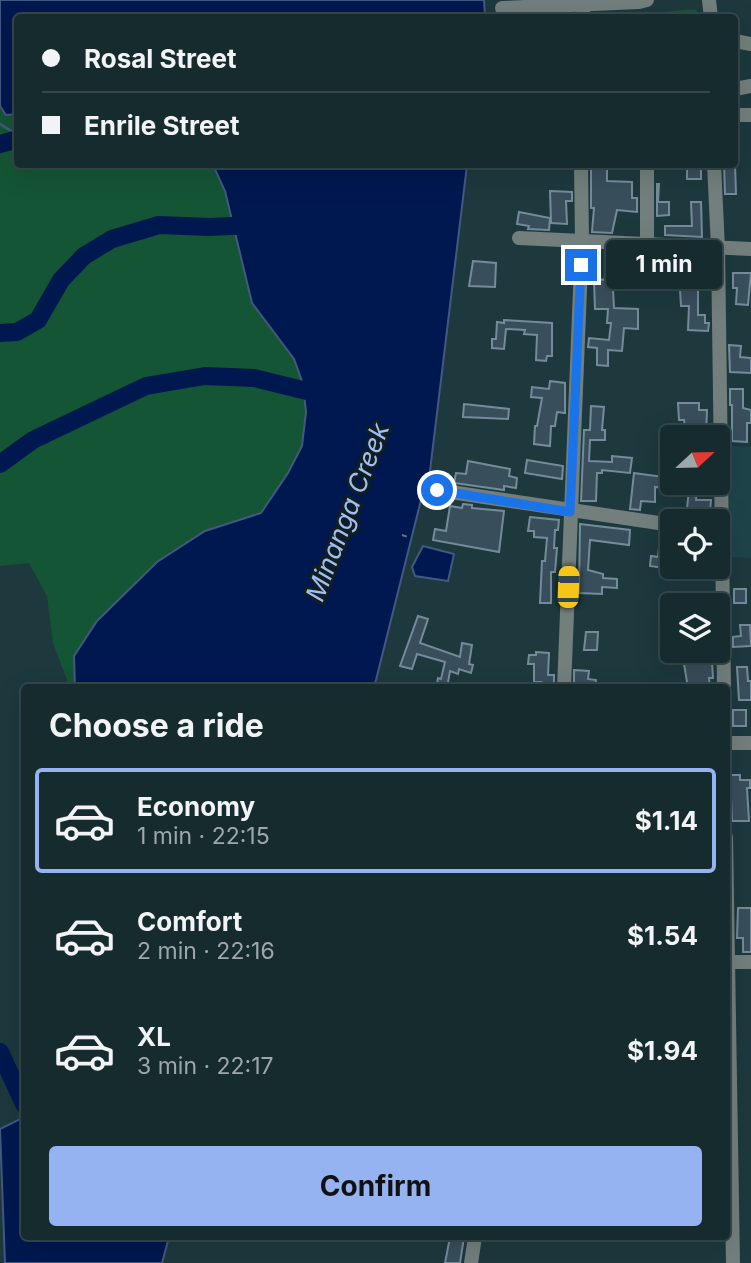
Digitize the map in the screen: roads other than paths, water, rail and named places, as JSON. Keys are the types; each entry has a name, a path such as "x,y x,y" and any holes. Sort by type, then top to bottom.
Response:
{"street":[{"path":"502,8 583,7 642,1"},
{"path":"564,684 582,240 581,168"},
{"path":"647,168 647,246"},
{"path":"714,168 718,247 720,509"},
{"path":"519,238 751,250"},
{"path":"437,490 660,523"},
{"path":"721,579 724,684"},
{"path":"730,743 751,743"},
{"path":"730,962 751,962"},
{"path":"730,1112 733,1263"},
{"path":"471,1263 475,1240"}],"water":[{"path":"0,0 484,0 485,14 14,14 14,114 6,115 0,106"},
{"name":"Minanga Creek","path":"214,168 467,168 430,471 439,484 434,495 421,500 375,684 75,684 74,656 97,621 157,562 205,531 261,513 288,473 302,446 306,412 303,384 294,359 252,303 225,191"},
{"path":"423,546 454,554 448,581 415,576 412,567"},
{"path":"21,1118 21,1240 168,1240 162,1263 5,1263 0,1129"}],"waterway":[{"path":"0,124 14,133"},
{"path":"0,144 14,140"},
{"path":"0,333 17,332 38,320 61,280 84,256 112,239 159,225 257,225"},
{"path":"0,464 33,440 146,386 205,376 254,378 327,396"},
{"path":"0,1052 21,1098"}]}
